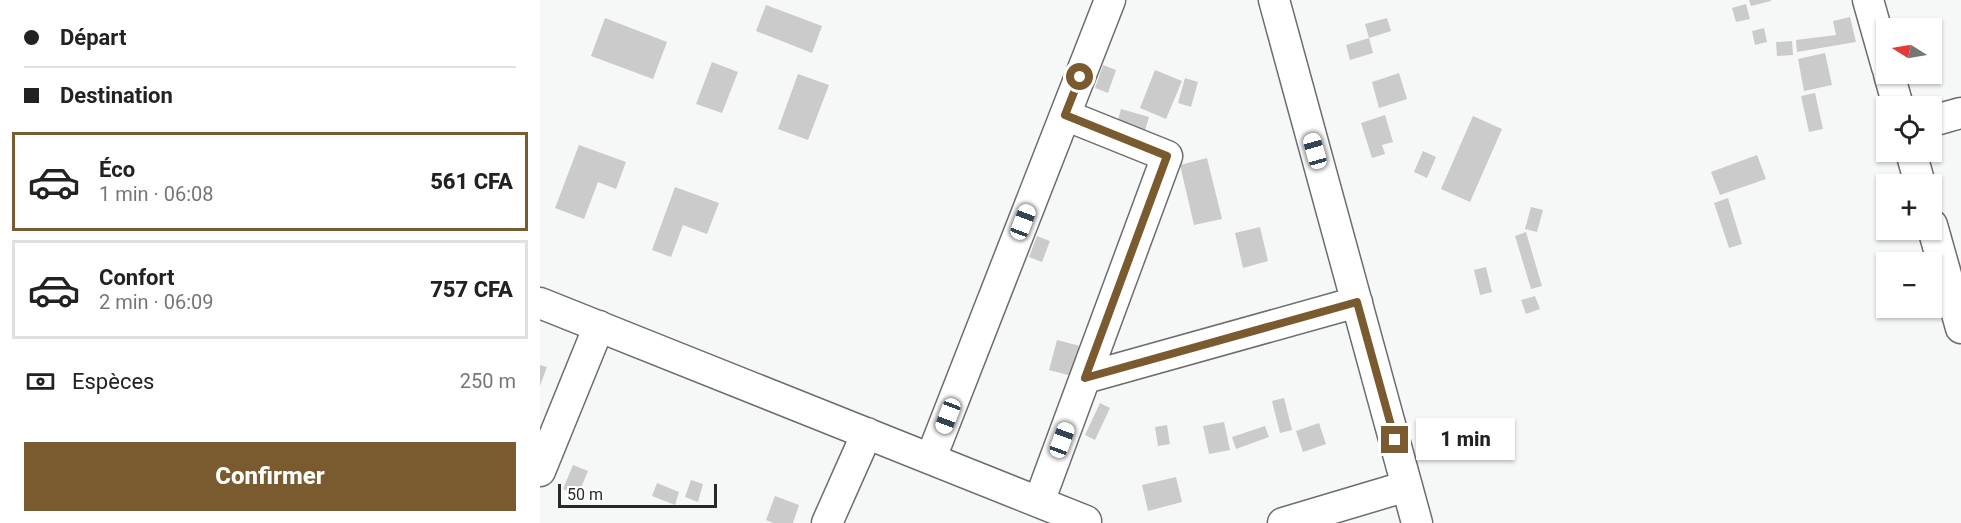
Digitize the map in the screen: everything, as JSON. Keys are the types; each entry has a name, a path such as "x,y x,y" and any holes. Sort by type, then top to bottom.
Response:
{"street":[{"path":"931,458 1110,0"},
{"path":"1274,0 1418,523"},
{"path":"1868,0 1876,28"},
{"path":"1942,118 1961,113"},
{"path":"1039,502 1167,156 1065,115"},
{"path":"1937,240 1958,302"},
{"path":"1085,378 1357,302"},
{"path":"540,303 931,458 1086,521 1085,523"},
{"path":"540,471 599,326"},
{"path":"827,523 867,433"},
{"path":"1283,523 1407,486"}],"building":[{"path":"1749,0 1771,0 1771,1 1751,6"},
{"path":"1746,4 1750,19 1736,22 1732,8"},
{"path":"766,5 822,26 812,53 756,31"},
{"path":"1850,17 1856,42 1797,52 1796,40 1836,35 1833,21"},
{"path":"605,18 667,42 653,79 591,56"},
{"path":"1387,18 1391,31 1369,38 1365,24"},
{"path":"1764,28 1767,42 1755,45 1752,31"},
{"path":"1369,38 1373,53 1350,60 1346,45"},
{"path":"1792,41 1793,55 1777,56 1776,42"},
{"path":"1825,53 1832,85 1804,91 1798,59"},
{"path":"712,62 738,72 722,113 696,104"},
{"path":"1103,65 1116,70 1108,93 1095,88"},
{"path":"1155,70 1182,81 1166,119 1140,108"},
{"path":"1399,73 1407,99 1379,108 1372,82"},
{"path":"798,74 829,85 808,140 778,129"},
{"path":"1185,78 1198,82 1191,107 1178,103"},
{"path":"1815,93 1823,129 1809,132 1801,96"},
{"path":"1121,109 1149,117 1145,131 1117,123"},
{"path":"1385,115 1393,142 1382,145 1385,154 1372,158 1361,123"},
{"path":"1473,116 1502,129 1470,202 1441,189"},
{"path":"579,145 626,162 616,189 598,182 584,219 555,208"},
{"path":"1423,151 1436,157 1427,178 1414,172"},
{"path":"1757,155 1766,179 1720,195 1711,172"},
{"path":"1207,158 1222,219 1194,225 1180,165"},
{"path":"675,187 719,203 707,234 683,225 671,257 652,250"},
{"path":"1728,198 1742,244 1729,248 1714,203"},
{"path":"1531,207 1543,210 1537,232 1525,229"},
{"path":"1260,227 1268,261 1243,268 1235,233"},
{"path":"1526,232 1542,286 1531,289 1515,236"},
{"path":"1037,236 1050,241 1042,262 1029,257"},
{"path":"1486,267 1492,292 1480,295 1474,270"},
{"path":"1535,296 1540,309 1526,314 1521,300"},
{"path":"1057,340 1080,346 1072,376 1049,370"},
{"path":"540,365 547,367 540,386"},
{"path":"1284,398 1292,430 1280,433 1272,401"},
{"path":"1100,403 1110,408 1095,440 1085,435"},
{"path":"1224,422 1230,450 1209,454 1203,426"},
{"path":"1319,423 1326,444 1303,452 1296,431"},
{"path":"1167,425 1170,444 1158,446 1155,427"},
{"path":"1265,426 1269,437 1236,449 1232,437"},
{"path":"573,465 588,471 578,495 563,489"},
{"path":"1176,477 1182,502 1148,511 1142,485"},
{"path":"691,480 703,484 698,502 685,497"},
{"path":"657,483 679,492 675,505 652,496"},
{"path":"775,496 799,505 793,523 773,523 766,520"}],"route":[{"path":"1080,77 1065,115 1167,156 1085,378 1357,302 1395,440"}]}
